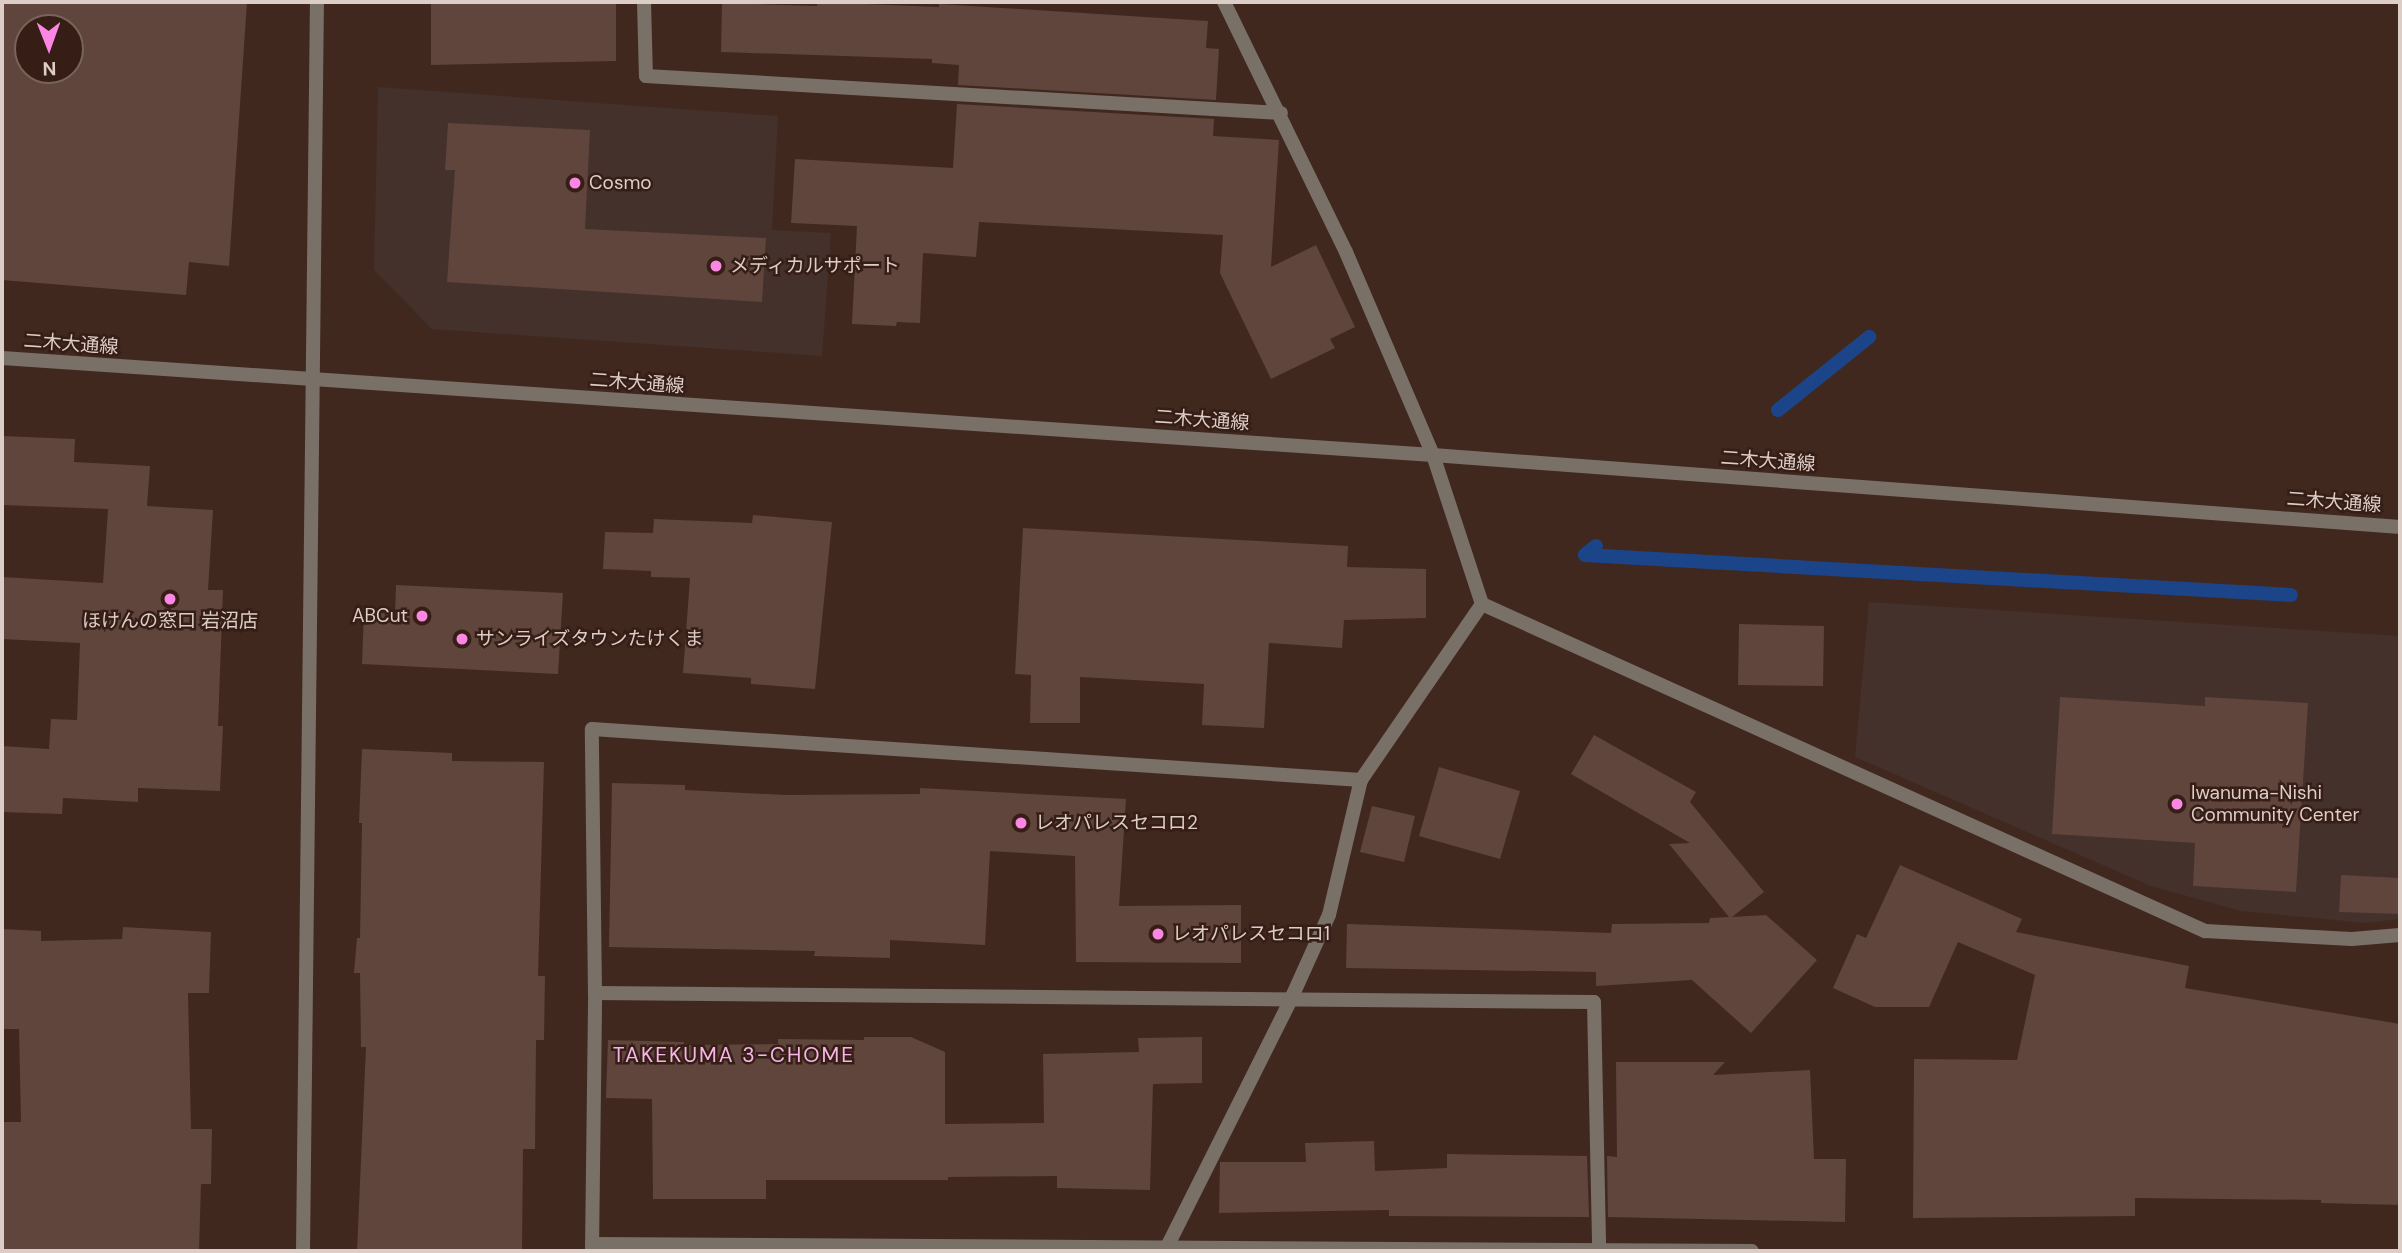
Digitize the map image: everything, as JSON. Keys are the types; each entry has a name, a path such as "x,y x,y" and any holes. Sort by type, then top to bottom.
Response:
{"street":[{"path":"303,1251 317,2"},
{"path":"644,2 646,76 1281,113"},
{"path":"1224,2 1281,113 1346,251 1433,455 1482,604 2205,931 2352,939 2400,935"},
{"name":"二木大通線","path":"2,358 1433,455 2400,527"},
{"path":"1166,1249 1292,999 1329,915 1361,780 1482,604"},
{"path":"1361,780 592,729 595,993 592,1248 1752,1251"},
{"path":"595,993 1594,1002 1599,1250"}],"shaded area":[{"name":"Cosmo","path":"378,87 778,116 772,230 831,233 822,356 432,329 374,270"},
{"path":"1869,602 2400,636 2400,919 2365,923 2241,911 2151,886 1855,757"}],"building":[{"path":"2,2 247,2 229,266 189,262 186,295 2,280"},
{"path":"431,2 616,2 616,61 431,65"},
{"path":"817,2 939,7 939,4 1208,21 1206,48 1219,49 1216,100 958,85 959,65 932,63 932,59 721,52 722,3 817,6"},
{"path":"957,104 1214,119 1213,136 1279,140 1271,267 1316,245 1355,327 1330,339 1335,348 1271,379 1220,273 1223,235 979,222 976,257 923,253 920,323 897,322 896,326 852,324 857,226 791,223 795,159 953,168"},
{"path":"448,123 590,130 585,229 766,238 762,302 447,282 455,170 445,170"},
{"path":"2,436 75,439 74,462 150,466 147,506 213,510 208,590 223,590 218,726 223,726 220,791 138,788 138,802 63,798 62,814 2,812 2,746 49,749 51,719 77,720 80,643 2,639 2,577 103,583 108,509 2,505"},
{"path":"753,515 832,522 815,689 751,684 751,678 683,673 690,578 651,577 651,571 603,569 605,532 653,533 654,519 752,523"},
{"path":"1023,528 1348,546 1347,567 1426,569 1426,618 1344,620 1342,648 1269,643 1264,728 1202,725 1204,684 1080,677 1080,723 1030,723 1031,675 1015,674"},
{"name":"サンライズタウンたけくま","path":"396,585 563,593 558,674 362,664 364,612 395,614"},
{"path":"1739,624 1824,626 1823,686 1738,685"},
{"name":"Iwanuma-Nishi Community Center","path":"2060,697 2205,706 2205,697 2308,703 2296,892 2193,886 2195,843 2052,834"},
{"path":"1594,735 1696,792 1690,802 1764,892 1732,917 1766,915 1817,960 1751,1033 1692,980 1596,986 1596,972 1346,968 1347,924 1611,933 1612,924 1709,923 1710,918 1729,917 1669,844 1690,843 1571,774"},
{"path":"362,749 452,753 452,761 544,762 538,976 545,976 544,1040 536,1040 535,1149 523,1149 522,1251 357,1251 366,1047 361,1047 360,973 354,973 357,938 360,938 362,823 359,823"},
{"path":"1439,767 1520,791 1500,859 1419,836"},
{"path":"612,783 685,785 685,790 786,795 920,794 920,788 1126,799 1119,906 1241,905 1241,963 1076,962 1075,856 990,851 985,945 890,940 890,958 814,956 815,951 609,947"},
{"path":"1372,806 1415,816 1404,862 1360,852"},
{"path":"1900,865 2022,919 2016,932 2189,966 2185,988 2400,1024 2400,1205 2321,1203 2321,1200 2135,1198 2135,1216 1913,1218 1914,1059 2017,1060 2035,975 1958,942 1929,1007 1875,1007 1833,988 1857,934 1866,938"},
{"path":"2341,875 2400,878 2400,914 2339,912"},
{"path":"123,927 211,932 209,993 188,993 191,1129 212,1129 211,1184 201,1184 199,1251 2,1251 4,1122 21,1122 19,1029 2,1029 2,929 41,931 41,941 122,939"},
{"path":"864,1037 911,1037 945,1052 945,1124 1044,1123 1043,1054 1139,1052 1138,1038 1202,1037 1202,1083 1153,1084 1150,1190 1057,1188 1057,1176 948,1177 948,1180 766,1180 766,1199 653,1199 652,1099 606,1098 608,1040 684,1042 684,1045 778,1044 778,1039 864,1040"},
{"path":"1616,1062 1725,1062 1713,1075 1810,1070 1814,1159 1846,1159 1845,1222 1608,1217 1607,1156 1617,1157"},
{"path":"1374,1141 1375,1171 1447,1168 1447,1154 1587,1156 1589,1217 1389,1216 1389,1210 1219,1213 1220,1162 1306,1162 1305,1143"}],"waterway":[{"path":"1778,410 1869,337"},
{"path":"1596,546 1585,555 2291,595"}],"place":[{"name":"Cosmo","path":"575,183"},
{"name":"メディカルサポート","path":"716,266"},
{"name":"ほけんの窓口 岩沼店","path":"170,599"},
{"name":"ABCut","path":"422,616"},
{"name":"サンライズタウンたけくま","path":"462,639"},
{"name":"Iwanuma-Nishi Community Center","path":"2177,804"},
{"name":"レオパレスセコロ2","path":"1021,823"},
{"name":"レオパレスセコロ1","path":"1158,934"}],"district":[{"name":"TAKEKUMA 3-CHOME","path":"734,1055"}]}
